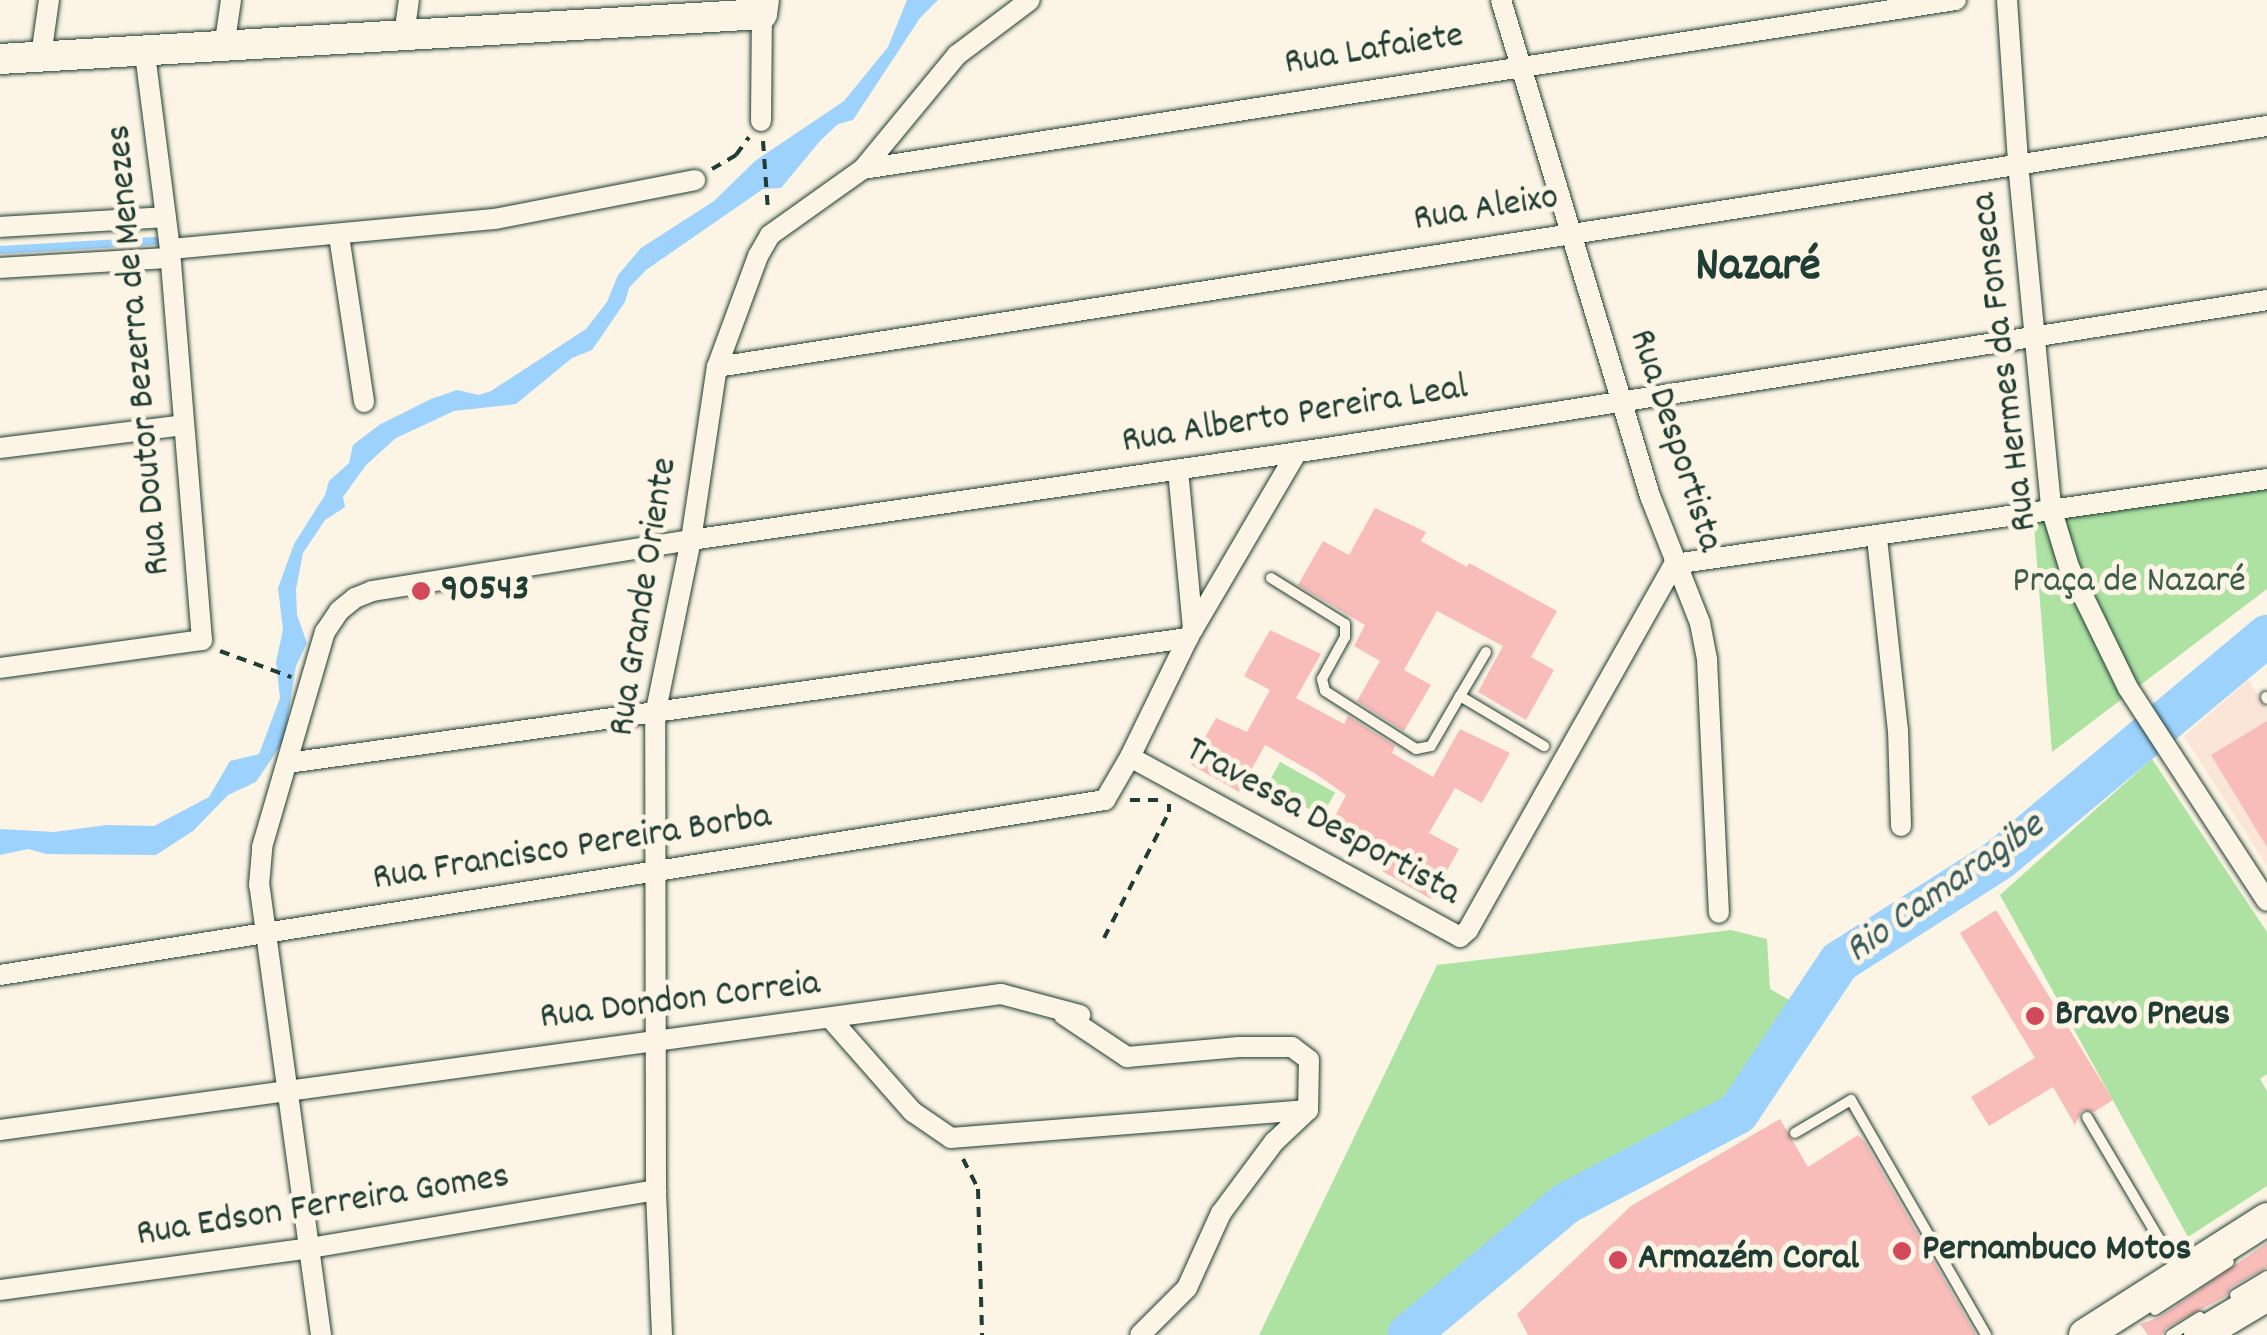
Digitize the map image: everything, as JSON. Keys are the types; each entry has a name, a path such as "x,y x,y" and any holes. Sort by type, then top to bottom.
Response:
{"main road":[{"path":"2085,1335 2267,1220"},
{"path":"2206,1322 2267,1294"}],"street":[{"path":"41,56 49,0"},
{"path":"224,48 230,0"},
{"path":"404,34 409,0"},
{"name":"Rua Grande Oriente","path":"662,1335 656,1190 655,715 691,540 717,367 758,256 770,235 862,168 957,54 1030,0"},
{"name":"Rua Desportista","path":"1501,0 1674,564 1700,623 1707,660 1719,913"},
{"name":"Rua Lafaiete","path":"862,168 1956,0"},
{"name":"Rua Hermes da Fonseca","path":"2007,0 2050,508 2069,566 2128,688 2267,901"},
{"path":"0,59 145,54 404,34 593,12 763,7 762,129"},
{"name":"Rua Doutor Bezerra de Menezes","path":"0,668 202,640 170,254 145,54"},
{"name":"Rua Aleixo","path":"717,367 2267,126"},
{"path":"0,268 495,220 695,180"},
{"path":"0,227 166,217"},
{"path":"338,236 364,402"},
{"name":"Rua Alberto Pereira Leal","path":"288,763 324,632 338,611 372,591 691,540 1297,452 1333,455 1622,399 2267,300"},
{"path":"0,448 184,425"},
{"name":"Travessa Desportista","path":"1297,452 1190,633 1130,757 1460,937 1468,930 1674,564"},
{"path":"321,1335 258,885 262,847 288,763 655,715 1190,633 1178,470"},
{"path":"1674,564 1877,538 2050,508 2267,478"},
{"path":"1877,538 1898,730 1900,826"},
{"path":"1105,800 1130,757"},
{"name":"Rua Francisco Pereira Borba","path":"0,975 263,930 654,874 1105,800"},
{"name":"Rua Dondon Correia","path":"0,1130 1001,994 1071,1015 1128,1057 1239,1047 1302,1051 1309,1060 1308,1110"},
{"path":"830,1018 913,1112 950,1138 1308,1110"},
{"path":"1140,1335 1187,1288 1222,1213 1274,1142 1308,1110"},
{"name":"Rua Edson Ferreira Gomes","path":"0,1290 310,1248 656,1190"}],"lane":[{"path":"1272,578 1345,624 1346,637 1322,679 1330,695 1420,750 1431,746 1486,652"},
{"path":"1460,696 1544,746"},
{"path":"1795,1133 1851,1100 1986,1335"},
{"path":"2087,1117 2180,1274"},
{"path":"2147,1314 2239,1255"},
{"path":"2226,1301 2267,1276"},
{"path":"2171,1335 2206,1322"}],"path":[{"path":"695,180 736,155 762,129"},
{"path":"762,129 766,184"},
{"path":"224,654 295,678"},
{"path":"1104,938 1170,805 1164,800 1105,800"},
{"path":"950,1138 978,1190 982,1335"}],"shaded area":[{"path":"2248,680 2267,710 2267,866 2184,736"}],"green space":[{"name":"Praça de Nazaré","path":"2267,469 2267,589 2052,752 2033,514"},
{"path":"2152,759 2267,932 2267,1074 2260,1079 2267,1091 2267,1186 2188,1237 2000,895"},
{"path":"1280,762 1335,793 1322,816 1267,786"},
{"path":"1731,930 1767,939 1770,989 1807,1010 1738,1113 1565,1204 1408,1335 1259,1335 1437,965"}],"water":[{"path":"907,0 938,0 920,18 853,120 838,124 820,141 781,188 763,189 646,270 629,288 625,302 592,350 572,358 516,404 454,411 396,438 366,465 343,497 345,507 325,520 303,553 296,589 297,615 307,643 296,666 284,740 256,782 228,795 193,831 156,855 46,854 28,849 0,855 0,829 54,832 107,825 154,826 209,797 230,761 259,754 280,698 276,662 283,630 278,588 294,544 325,495 329,481 349,463 353,445 379,425 431,399 457,390 479,395 491,391 586,329 607,302 618,275 641,248 714,201 755,161 844,101 888,47"}],"building":[{"path":"1375,508 1426,532 1421,541 1557,611 1531,657 1554,670 1526,720 1478,692 1503,646 1437,611 1404,670 1431,685 1404,731 1357,701 1380,661 1354,646 1365,625 1298,585 1323,541 1349,555"},
{"path":"1270,630 1321,654 1296,698 1344,724 1348,716 1395,746 1392,753 1433,777 1460,729 1510,753 1482,803 1455,788 1429,833 1459,849 1431,899 1382,871 1390,856 1331,824 1346,795 1265,745 1239,792 1190,764 1216,718 1247,732 1270,690 1244,676"},
{"path":"2267,721 2267,847 2211,755"},
{"name":"Bravo Pneus","path":"1996,910 2113,1100 2094,1112 2082,1110 2075,1125 2053,1087 1989,1126 1971,1097 2035,1058 1960,933"},
{"path":"1780,1119 1808,1167 1858,1135 1864,1141 1976,1335 1528,1335 1517,1314 1631,1206"},
{"path":"2267,1243 2267,1267 2231,1287 2226,1296 2166,1328 2162,1335 2148,1335 2140,1324 2160,1317"}],"waterway":[{"path":"0,250 155,241"},
{"name":"Rio Camaragibe","path":"1408,1335 1565,1204 1738,1113 1839,962 2000,859 2267,636"}],"place":[{"name":"90543","path":"421,591"},
{"name":"Bravo Pneus","path":"2035,1016"},
{"name":"Pernambuco Motos","path":"1902,1251"},
{"name":"Armazém Coral","path":"1618,1260"}],"district":[{"name":"Nazaré","path":"1758,269"}]}
